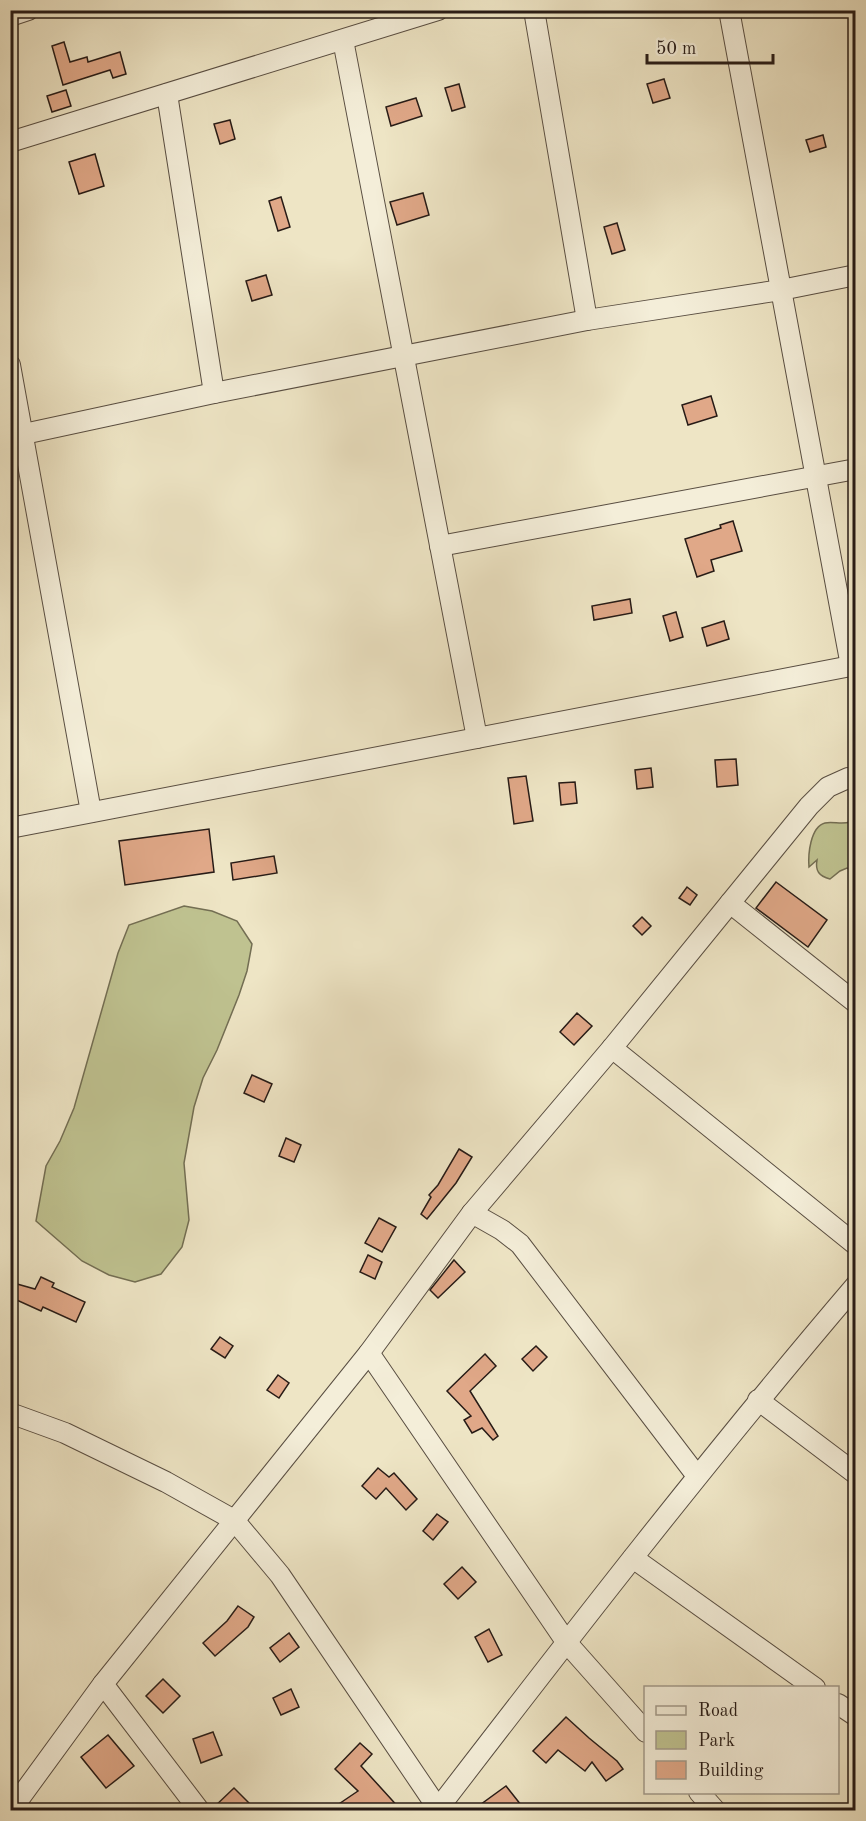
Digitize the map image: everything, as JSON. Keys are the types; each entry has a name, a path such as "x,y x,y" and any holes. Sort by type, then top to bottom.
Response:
{"street":[{"path":"10,16 28,10"},
{"path":"10,142 438,10"},
{"path":"534,10 587,320"},
{"path":"10,828 853,666 815,477 729,10"},
{"path":"343,40 477,738"},
{"path":"166,94 214,393"},
{"path":"17,435 214,393 587,320 781,290 855,275"},
{"path":"10,365 17,435 91,812"},
{"path":"440,546 855,469"},
{"path":"11,1810 103,1684 369,1353 472,1213 612,1048 809,806 828,787 848,778 855,780"},
{"path":"730,903 855,1003"},
{"path":"612,1048 855,1245"},
{"path":"472,1213 502,1230 520,1244 697,1476"},
{"path":"10,1413 65,1433 166,1482 234,1520 280,1575 438,1810 697,1476 855,1285"},
{"path":"369,1353 567,1643 644,1731"},
{"path":"758,1400 855,1474"},
{"path":"633,1558 812,1686"},
{"path":"103,1684 199,1810"},
{"path":"839,1705 855,1716"},
{"path":"701,1794 715,1810"}],"green space":[{"path":"855,810 855,876 854,872 847,868 830,879 826,878 817,870 817,860 809,867 813,836 816,830 825,823 850,822"},
{"path":"184,906 212,911 237,921 252,944 247,971 239,995 203,1078 194,1107 184,1163 189,1220 182,1247 161,1274 135,1282 109,1275 82,1261 36,1221 46,1166 74,1108 118,953 129,925"}],"building":[{"path":"64,42 70,62 87,57 88,62 120,52 126,74 113,78 110,70 63,85 52,46"},
{"path":"664,79 670,98 653,103 647,84"},
{"path":"459,84 465,107 452,111 445,88"},
{"path":"66,90 71,106 52,112 47,96"},
{"path":"416,98 422,116 391,126 386,107"},
{"path":"230,120 235,139 220,144 214,124"},
{"path":"823,135 826,147 810,152 806,140"},
{"path":"95,154 104,186 79,194 69,162"},
{"path":"423,193 429,215 397,225 390,202"},
{"path":"281,197 290,227 278,231 269,201"},
{"path":"617,223 625,250 612,254 604,227"},
{"path":"266,275 272,295 252,301 246,281"},
{"path":"711,396 717,416 688,425 682,405"},
{"path":"733,521 742,551 711,560 714,571 697,577 685,539 721,528 720,525"},
{"path":"630,599 632,613 594,620 592,606"},
{"path":"676,612 683,637 670,641 663,616"},
{"path":"724,621 729,639 707,646 702,628"},
{"path":"736,759 738,785 717,787 715,760"},
{"path":"651,768 653,787 637,789 635,770"},
{"path":"526,776 533,821 514,824 508,778"},
{"path":"575,782 577,803 561,805 559,783"},
{"path":"209,829 214,872 125,885 119,841"},
{"path":"274,856 277,873 233,880 231,863"},
{"path":"776,882 827,920 808,947 756,908"},
{"path":"687,887 697,895 690,905 679,898"},
{"path":"642,917 651,926 642,935 633,926"},
{"path":"577,1013 592,1026 574,1045 560,1032"},
{"path":"252,1075 272,1084 264,1102 244,1093"},
{"path":"286,1138 301,1145 294,1162 279,1156"},
{"path":"459,1149 472,1157 456,1183 427,1219 421,1214 431,1197 429,1195 438,1185"},
{"path":"379,1218 396,1227 382,1252 365,1243"},
{"path":"368,1255 382,1262 375,1279 360,1272"},
{"path":"454,1260 465,1272 438,1298 430,1290"},
{"path":"41,1277 54,1283 52,1287 85,1302 76,1322 43,1307 41,1311 10,1297 10,1282 35,1289"},
{"path":"220,1337 233,1346 225,1358 211,1349"},
{"path":"536,1346 547,1357 533,1371 522,1359"},
{"path":"485,1354 496,1366 470,1391 498,1436 493,1440 482,1428 472,1433 464,1420 471,1416 447,1391"},
{"path":"278,1375 289,1383 279,1398 267,1390"},
{"path":"378,1468 389,1477 394,1473 417,1499 406,1510 386,1488 376,1499 362,1486"},
{"path":"437,1514 448,1522 433,1540 423,1531"},
{"path":"462,1567 476,1582 458,1599 444,1584"},
{"path":"238,1606 254,1617 248,1627 215,1656 203,1643 227,1621"},
{"path":"489,1629 502,1655 488,1662 475,1637"},
{"path":"289,1633 299,1647 280,1662 270,1648"},
{"path":"163,1679 180,1696 163,1713 146,1696"},
{"path":"291,1689 299,1707 281,1715 273,1698"},
{"path":"566,1717 617,1761 623,1769 606,1781 592,1762 585,1771 558,1750 546,1763 533,1751"},
{"path":"213,1732 222,1755 201,1763 193,1739"},
{"path":"108,1735 134,1766 106,1788 81,1757"},
{"path":"360,1743 372,1754 361,1766 401,1810 330,1810 358,1791 335,1769"},
{"path":"506,1786 525,1810 473,1810"},
{"path":"234,1788 256,1810 211,1810"}]}
